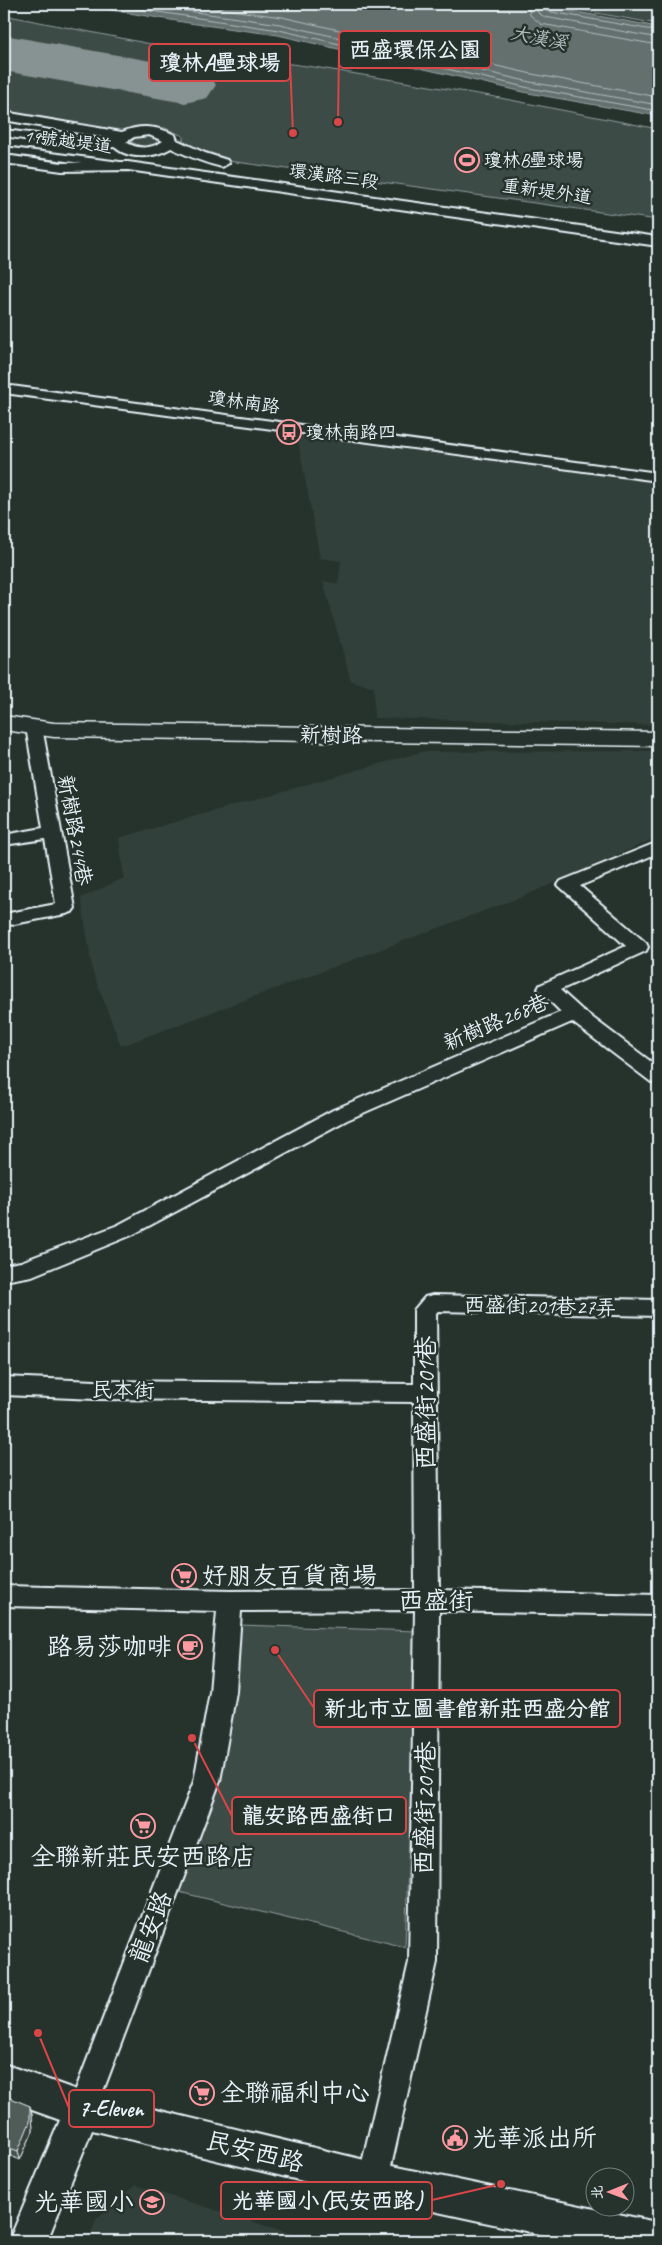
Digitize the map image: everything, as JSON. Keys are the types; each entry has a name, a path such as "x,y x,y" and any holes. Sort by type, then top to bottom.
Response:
{"main road":[{"name":"新樹路","path":"4,723 54,730 658,739"}],"street":[{"path":"4,116 121,140 130,150 207,162 241,165"},
{"path":"121,140 139,131 158,132 170,138 170,142 200,156 222,163"},
{"name":"19號越堤道","path":"4,133 96,144 121,140"},
{"path":"150,152 166,146 170,142"},
{"name":"19號越堤道","path":"4,150 128,166"},
{"name":"環漢路三段","path":"4,159 62,168 128,166 658,242"},
{"name":"瓊林南路","path":"4,389 658,477"},
{"name":"新樹路244巷","path":"4,920 66,908 34,727"},
{"path":"4,840 52,832"},
{"path":"574,1014 547,989 639,947 567,885 658,847"},
{"name":"新樹路268巷","path":"4,1273 24,1270 125,1230 340,1115 574,1014 658,1077"},
{"name":"西盛街201巷27弄","path":"425,1310 433,1303 658,1308"},
{"name":"西盛街201巷","path":"373,2180 423,1962 428,1600 425,1310"},
{"name":"民本街","path":"4,1386 95,1390 426,1393"},
{"name":"西盛街","path":"4,1596 230,1601 428,1600 658,1605"},
{"name":"龍安路","path":"28,2241 82,2110 206,1780 223,1692 230,1601"},
{"name":"民安西路","path":"4,2082 82,2110 373,2180 656,2241"}],"shaded area":[{"path":"546,4 658,4 658,24"},
{"path":"4,15 171,48 314,67 490,96 658,129 658,220 214,159 183,144 183,136 165,128 142,126 116,132 4,113"},
{"path":"149,136 156,138 157,143 143,147 131,142 136,137"},
{"path":"297,435 658,483 658,725 374,718 374,687 351,681 323,581 338,584 341,561 320,558"},
{"path":"658,751 658,837 524,896 121,1046 93,973 81,898 124,878 119,838 421,752"},
{"path":"240,1625 417,1631 405,1947 179,1892 222,1762"},
{"name":"光華國小","path":"135,2185 315,2241 88,2241 97,2218"}],"water":[{"name":"大漢溪","path":"75,4 534,4 658,27 658,116 528,93 278,35 189,23"}],"building":[{"path":"6,2096 30,2106 30,2122 18,2151 4,2146 4,2102"}],"runway":[{"path":"4,53 185,85"}],"place":[{"name":"西盛環保公園","path":"338,122"},
{"name":"瓊林A壘球場","path":"293,133"},
{"name":"瓊林B壘球場","path":"467,160"},
{"name":"瓊林南路四","path":"289,432"},
{"name":"好朋友百貨商場","path":"184,1576"},
{"name":"路易莎咖啡","path":"190,1647"},
{"name":"新北市立圖書館新莊西盛分館","path":"275,1650"},
{"name":"龍安路西盛街口","path":"192,1738"},
{"name":"全聯新莊民安西路店","path":"143,1826"},
{"name":"7-Eleven","path":"38,2033"},
{"name":"全聯福利中心","path":"202,2093"},
{"name":"光華派出所","path":"455,2138"},
{"name":"光華國小(民安西路)","path":"501,2184"},
{"name":"光華國小","path":"152,2202"}]}
